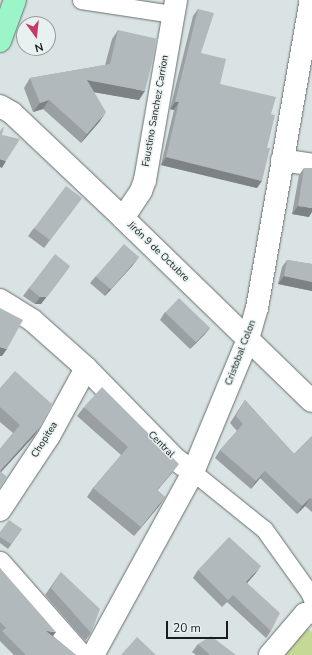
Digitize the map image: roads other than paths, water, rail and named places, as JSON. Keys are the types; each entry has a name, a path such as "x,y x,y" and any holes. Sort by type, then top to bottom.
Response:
{"main road":[{"path":"0,41 15,0"}],"street":[{"path":"81,0 175,7"},
{"name":"Cristobal Colon","path":"93,655 193,472 248,339 257,308 282,160 309,30 311,0"},
{"name":"Faustino Sanchez Carrion","path":"123,218 141,191 144,180 175,7"},
{"name":"Jirón 9 de Octubre","path":"0,106 12,113 312,401"},
{"path":"282,160 312,165"},
{"name":"Central","path":"0,300 32,320 86,368 175,459 264,530 310,592 312,599"},
{"name":"Chopitea","path":"0,510 48,436 86,368"},
{"path":"0,563 81,655"},
{"path":"270,655 305,614 312,612"}]}
